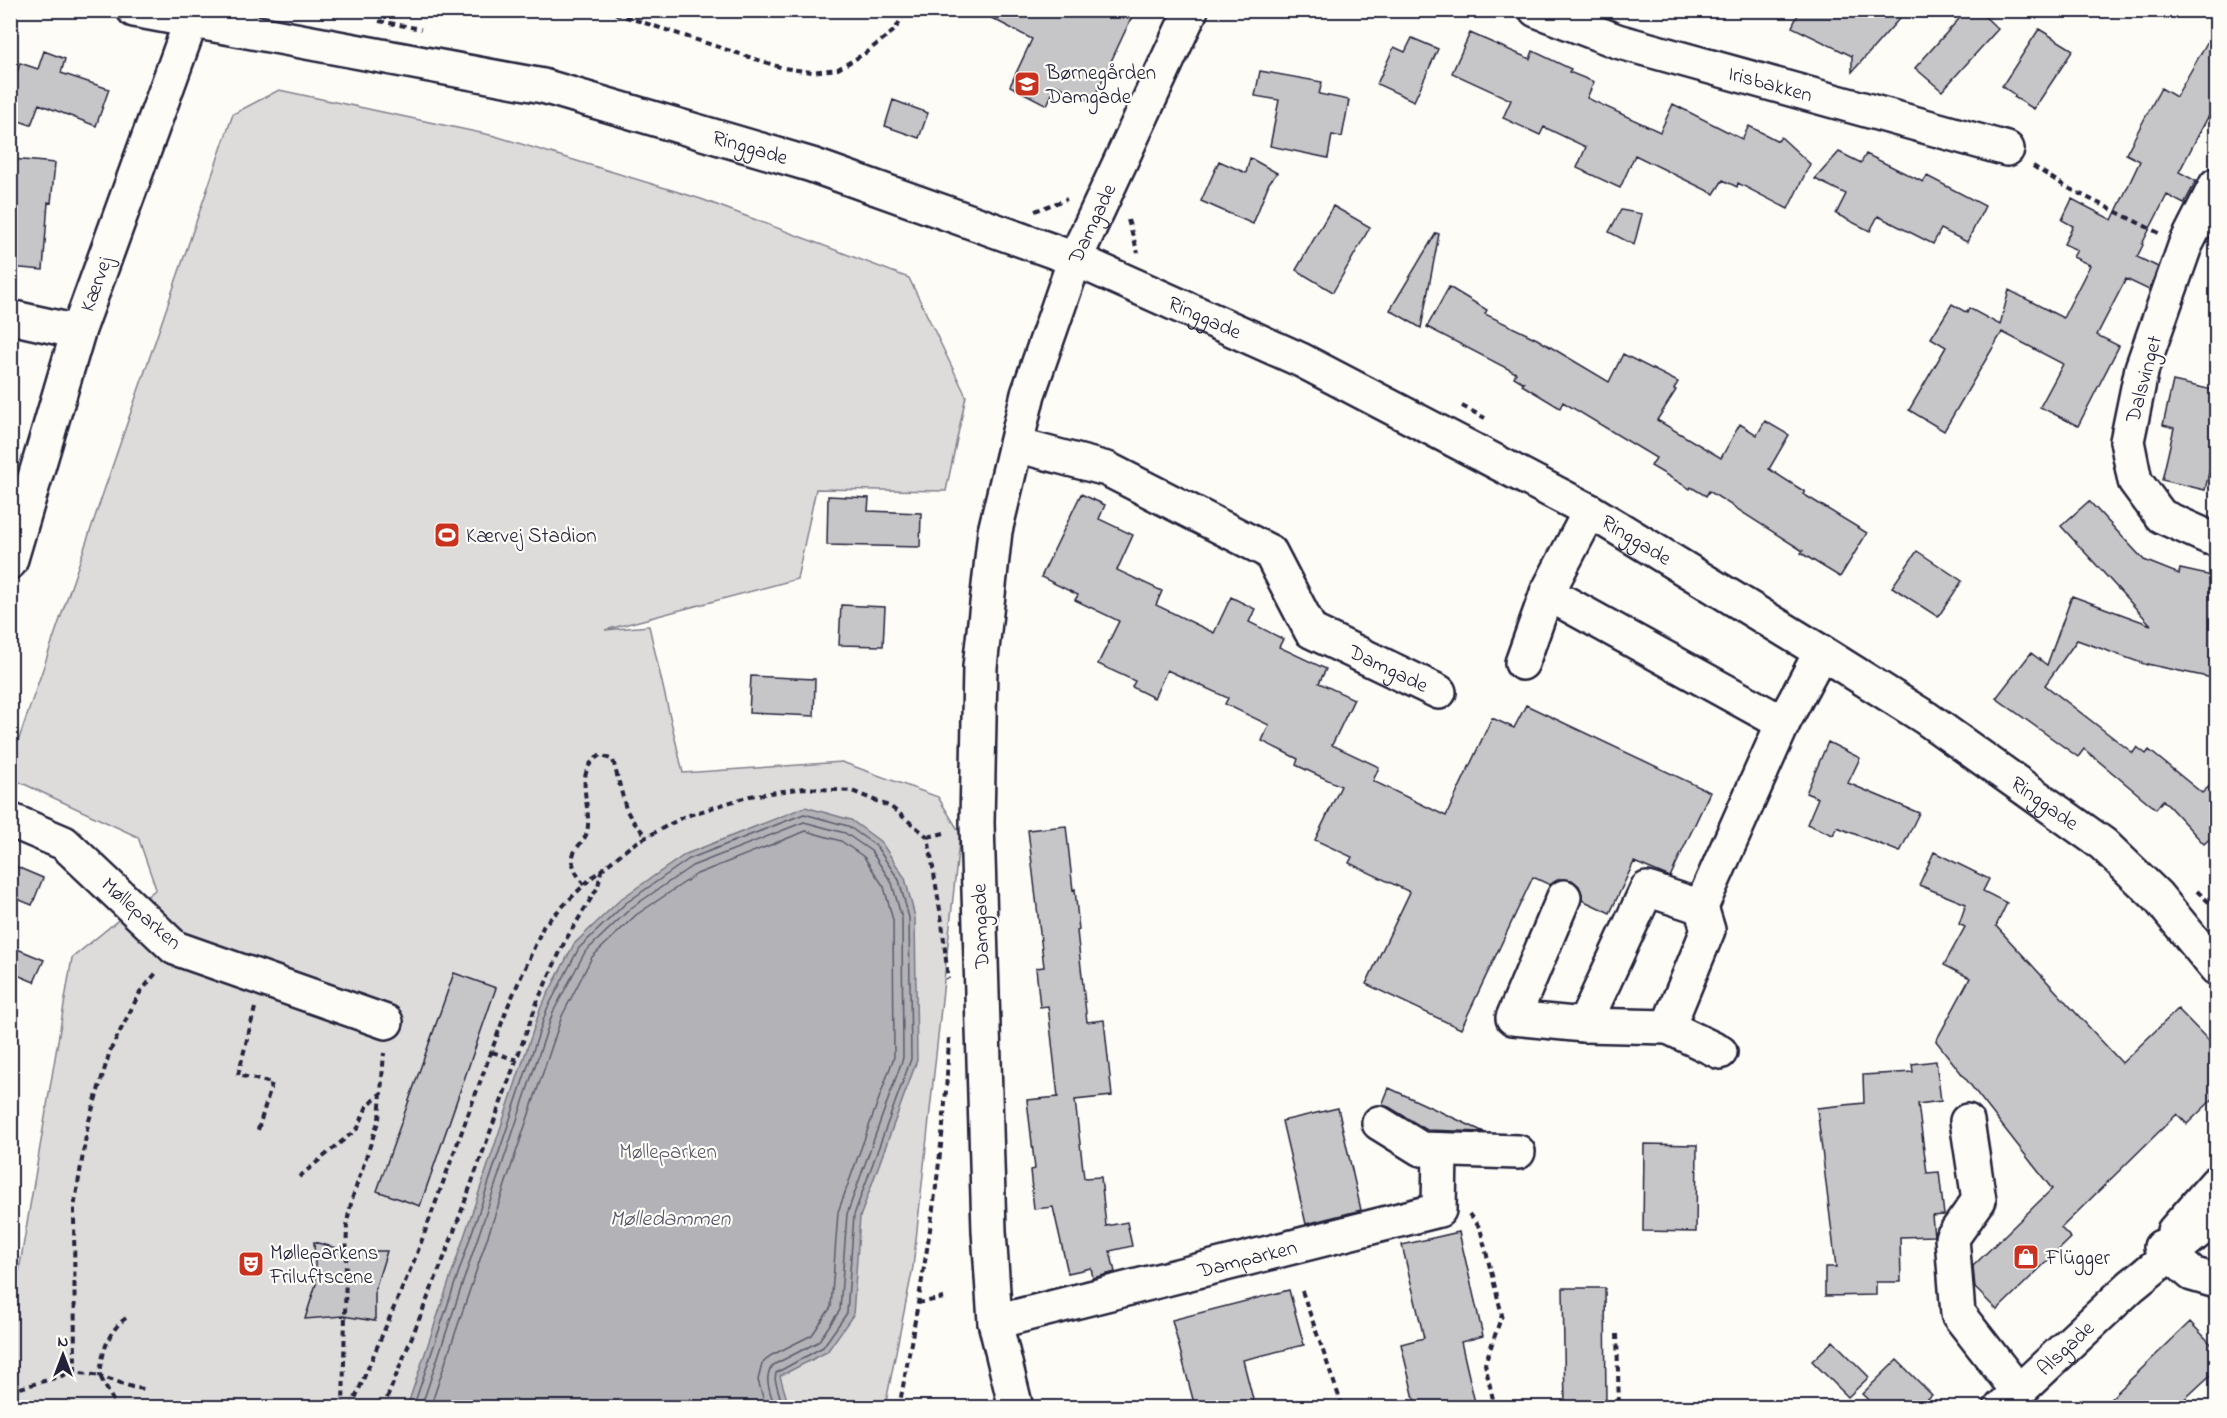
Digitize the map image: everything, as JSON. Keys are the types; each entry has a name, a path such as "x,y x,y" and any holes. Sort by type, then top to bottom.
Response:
{"street":[{"name":"Ringgade","path":"134,10 193,16 543,86 812,165 1075,259 1301,360 1590,511 1926,718 2103,844 2157,896 2217,968"},
{"name":"Damgade","path":"1016,1407 994,1322 989,1231 977,832 980,678 995,531 1028,394 1075,259 1191,10"},
{"name":"Irisbakken","path":"1536,10 1617,41 2007,149"},
{"name":"Kærvej","path":"10,562 78,332 193,16"},
{"name":"Dalsvinget","path":"2217,184 2185,246 2142,368 2127,441 2135,481 2161,516 2217,539"},
{"path":"10,317 78,332"},
{"name":"Damgade","path":"1016,445 1107,470 1269,552 1311,630 1439,692"},
{"path":"1522,663 1547,593 1590,511"},
{"path":"1547,593 1783,723"},
{"path":"1668,1027 1708,930 1701,907 1783,723 1821,652"},
{"name":"Mølleparken","path":"10,820 64,843 175,948 386,1022"},
{"path":"1584,1025 1647,890 1701,907"},
{"name":"Ringgade","path":"2157,896 2217,934"},
{"path":"1564,897 1513,1018 1584,1025 1668,1027 1720,1052"},
{"path":"1967,1121 1979,1200 1952,1238 1958,1314 2010,1399"},
{"path":"1378,1123 1421,1149 1518,1152"},
{"path":"1439,1210 1440,1150"},
{"name":"Alsgade","path":"2165,1251 2183,1220 2217,1183"},
{"name":"Damparken","path":"994,1322 1439,1210"},
{"name":"Alsgade","path":"2010,1399 2131,1286 2165,1251 2217,1217"},
{"path":"2165,1251 2192,1274 2217,1281"}],"path":[{"path":"605,10 783,68 812,72 838,69 864,54 895,30 906,10"},
{"path":"2007,149 2068,188 2185,246"},
{"path":"584,885 574,869 573,854 587,835 585,784 587,767 591,760 600,755 613,759 626,809 632,820 647,837"},
{"path":"351,1407 416,1256 508,1006 544,925 584,885 632,846 683,817 750,796 804,788 852,791 891,807 928,837 942,922 948,986"},
{"path":"383,1407 448,1248 538,1000 565,941 598,888 601,870"},
{"path":"75,1372 74,1208 88,1124 110,1051 139,994 175,948"},
{"path":"258,1130 272,1083 238,1075 262,978"},
{"path":"343,1407 347,1222 352,1199 379,1119 386,1022"},
{"path":"899,1407 930,1227 947,1086 949,1030"},
{"path":"492,1052 517,1060"},
{"path":"299,1177 358,1128 367,1106 381,1093"},
{"path":"1439,1210 1467,1212 1480,1228 1502,1315 1485,1364 1495,1407"},
{"path":"1302,1291 1342,1407"},
{"path":"918,1303 944,1298"},
{"path":"117,1407 100,1376 105,1346 112,1333 126,1318"},
{"path":"1617,1334 1619,1407"},
{"path":"10,1390 75,1372 100,1376 144,1389"}],"green space":[{"path":"279,90 495,136 701,199 909,278 966,396 946,491 816,489 797,579 605,630 649,626 683,773 842,762 938,797 960,833 913,1267 885,1407 11,1407 11,1318 72,958 156,889 138,837 11,778 11,762 233,114"}],"water":[{"name":"Mølledammen","path":"805,807 851,820 881,842 905,878 915,917 917,1060 860,1217 853,1315 827,1352 780,1376 789,1407 407,1407 541,1007 574,944 622,898 686,854"}],"building":[{"name":"Børnegården Damgade","path":"976,10 1135,10 1092,102 1056,85 1047,105 1010,86 1032,39"},
{"path":"1800,10 1907,10 1852,72 1852,56 1792,27"},
{"path":"1967,10 1978,10 1998,29 1942,91 1915,68"},
{"path":"2217,25 2217,122 2208,117 2179,172 2196,181 2184,204 2167,195 2142,244 2137,257 2158,267 2149,290 2126,279 2097,335 2119,346 2078,426 2040,407 2063,364 2002,332 1944,431 1909,410 1946,347 1931,338 1952,304 1967,313 1969,308 2000,325 2009,290 2063,318 2090,265 2073,257 2077,250 2064,244 2073,226 2062,220 2072,199 2112,220 2140,161 2126,154 2161,88 2176,97"},
{"path":"2039,29 2073,50 2034,109 2014,97 2015,95 2002,86"},
{"path":"1470,33 1530,59 1533,51 1571,69 1569,72 1594,82 1587,98 1660,132 1673,104 1742,139 1749,126 1778,141 1781,137 1810,164 1788,209 1738,183 1737,187 1723,180 1714,194 1635,155 1620,188 1577,168 1586,147 1544,127 1540,135 1503,118 1511,100 1452,73"},
{"path":"1412,38 1438,49 1414,101 1377,84 1394,47 1405,52"},
{"path":"44,51 65,59 61,73 109,89 96,126 39,104 31,125 10,118 10,96 20,63 38,69"},
{"path":"1260,71 1322,82 1319,94 1349,100 1342,137 1332,135 1328,158 1270,146 1279,100 1255,96"},
{"path":"893,100 928,113 919,138 885,126"},
{"path":"1839,152 1861,163 1866,154 1923,182 1927,176 1985,206 1967,242 1941,229 1933,244 1878,216 1870,231 1836,214 1846,194 1815,179"},
{"path":"1250,158 1277,173 1269,183 1253,224 1201,201 1219,161 1246,173"},
{"path":"12,159 55,163 51,203 48,202 43,270 10,267 10,162"},
{"path":"1333,206 1370,227 1333,292 1296,270"},
{"path":"1621,210 1642,214 1634,245 1609,232"},
{"path":"1436,233 1439,234 1421,328 1390,310"},
{"path":"1449,287 1487,310 1485,314 1537,339 1609,382 1623,354 1678,382 1674,389 1676,390 1657,420 1721,458 1740,424 1757,435 1765,421 1789,435 1769,469 1805,492 1803,494 1867,533 1840,577 1709,491 1706,496 1651,466 1656,458 1563,402 1560,408 1522,385 1524,383 1514,377 1516,373 1427,327"},
{"path":"2173,381 2217,391 2217,466 2211,464 2205,490 2162,480 2174,428 2163,425"},
{"path":"1081,494 1105,505 1099,519 1133,535 1117,570 1162,591 1156,605 1214,633 1231,597 1255,609 1249,622 1283,639 1279,647 1326,669 1319,683 1354,699 1332,745 1379,767 1373,781 1446,816 1492,718 1514,728 1526,705 1710,792 1670,877 1634,862 1610,913 1582,900 1579,886 1572,880 1561,879 1550,885 1533,877 1461,1029 1366,984 1410,892 1349,863 1352,857 1315,840 1341,786 1296,765 1298,759 1262,741 1269,725 1225,704 1228,698 1167,670 1154,698 1132,687 1135,681 1098,664 1119,621 1075,600 1078,595 1041,577"},
{"path":"828,496 869,498 868,511 921,513 920,547 827,545"},
{"path":"2089,501 2144,560 2179,574 2180,569 2217,577 2217,679 2147,665 2077,640 2045,685 2133,753 2137,747 2146,754 2149,750 2202,793 2217,779 2217,832 2204,844 2163,800 2156,809 2084,749 2078,757 1996,698 2031,653 2047,665 2072,596 2151,625 2061,526"},
{"path":"1917,551 1962,581 1938,617 1892,587"},
{"path":"841,605 885,607 883,646 839,645"},
{"path":"751,676 815,679 814,716 749,713"},
{"path":"1828,742 1860,758 1848,783 1919,813 1900,852 1837,827 1833,835 1807,824 1818,798 1806,793"},
{"path":"1066,826 1073,890 1075,889 1087,1022 1104,1020 1112,1096 1075,1100 1084,1178 1101,1177 1106,1226 1127,1222 1132,1246 1110,1251 1115,1272 1093,1278 1091,1268 1068,1273 1053,1207 1034,1209 1030,1170 1035,1169 1027,1100 1058,1097 1048,1006 1040,1007 1036,968 1044,967 1028,830"},
{"path":"1934,852 1989,879 1983,891 2007,903 1996,926 2122,1063 2178,1009 2212,1044 2216,1096 2187,1124 2177,1114 2061,1228 2071,1238 1997,1310 1975,1288 1973,1266 2052,1189 1936,1041 1970,978 1944,965 1965,927 1959,924 1966,904 1919,885"},
{"path":"10,864 43,878 32,905 10,896"},
{"path":"10,946 44,960 34,982 10,972"},
{"path":"454,973 496,988 420,1206 377,1191"},
{"path":"1936,1061 1941,1101 1918,1104 1927,1173 1939,1172 1944,1215 1932,1216 1934,1236 1900,1237 1901,1282 1876,1282 1876,1295 1825,1296 1825,1267 1836,1267 1817,1108 1864,1103 1863,1075 1913,1072 1912,1064"},
{"path":"1389,1088 1484,1132 1427,1130 1382,1105"},
{"path":"1338,1108 1361,1210 1306,1224 1282,1121"},
{"path":"1644,1144 1697,1145 1696,1232 1643,1231"},
{"path":"1459,1232 1483,1336 1461,1342 1476,1407 1416,1407 1401,1344 1424,1338 1402,1245"},
{"path":"314,1242 348,1251 387,1251 375,1289 375,1321 343,1316 305,1319 316,1284"},
{"path":"1563,1288 1605,1288 1606,1407 1565,1407"},
{"path":"1289,1290 1304,1345 1243,1360 1255,1407 1195,1407 1172,1320"},
{"path":"2190,1322 2217,1350 2217,1369 2176,1407 2102,1407"},
{"path":"1833,1341 1869,1377 1848,1397 1812,1361"},
{"path":"1897,1360 1932,1395 1919,1407 1876,1407 1862,1394"}],"place":[{"name":"Børnegården Damgade","path":"1027,84"},
{"name":"Kærvej Stadion","path":"447,535"},
{"name":"Flügger","path":"2026,1257"},
{"name":"Mølleparkens Friluftscene","path":"251,1264"}]}
